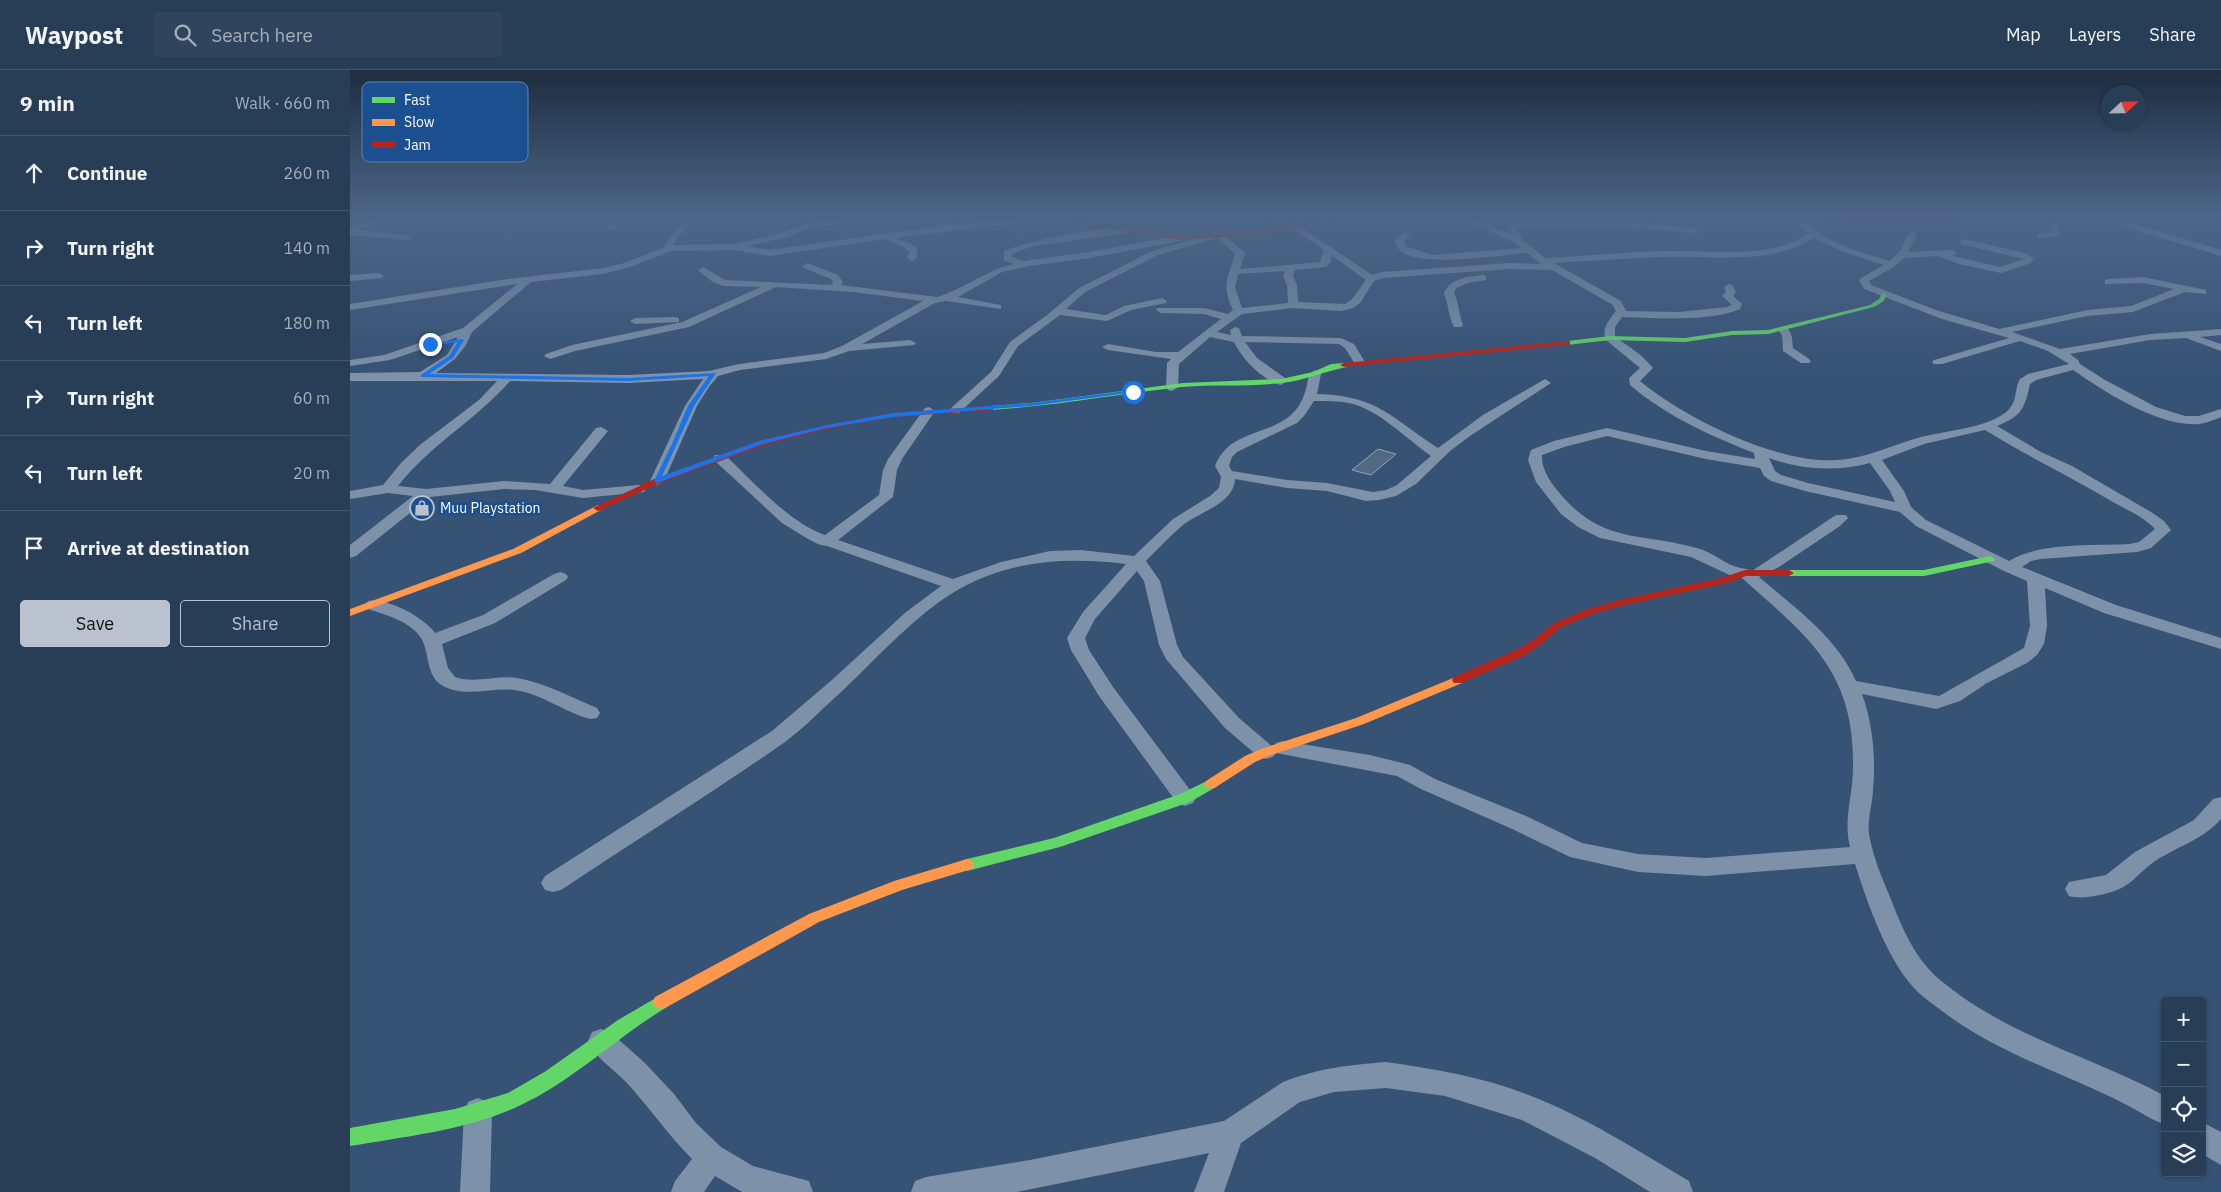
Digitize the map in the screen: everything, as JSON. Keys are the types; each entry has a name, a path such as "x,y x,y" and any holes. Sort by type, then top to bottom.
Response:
{"street":[{"path":"350,307 388,297 448,292 613,268"},
{"path":"813,268 835,277 838,282 835,287"},
{"path":"945,298 1006,268"},
{"path":"955,410 995,374 1014,344 1082,290 1124,268"},
{"path":"1234,268 1230,291 1239,311"},
{"path":"1233,272 1286,268"},
{"path":"1291,268 1288,276 1292,285 1293,305"},
{"path":"1356,268 1371,279"},
{"path":"1172,387 1173,363 1239,311 1293,305 1341,308 1349,306 1356,301 1371,279 1382,275 1464,268"},
{"path":"1555,268 1617,303 1621,311 1608,330 1610,338 1636,357 1647,368 1635,378 1634,382 1647,394 1761,458 1776,478 1785,482 1905,509"},
{"path":"1884,268 1864,280 1867,287 1997,332 2020,338 2057,353 2070,359 2075,366 2125,396 2173,417 2199,420 2221,413"},
{"path":"1993,268 2001,270 2006,268"},
{"path":"703,270 723,283 835,287 932,300 945,298 997,307"},
{"path":"1458,325 1453,312 1454,304 1450,293 1454,284 1466,280 1509,275 1545,274 1571,278"},
{"path":"350,278 379,276"},
{"path":"448,292 447,284 455,280"},
{"path":"423,376 451,357 465,335 528,280"},
{"path":"2108,282 2118,280 2141,281 2202,292"},
{"path":"550,356 572,348 639,336 685,325 776,284"},
{"path":"1619,314 1678,315 1729,310 1736,308 1737,304 1727,296 1731,292 1729,287"},
{"path":"1997,332 2029,327 2087,313 2133,309 2184,289"},
{"path":"350,613 517,551 588,513 657,481 789,434 893,415 929,411 1031,405 1172,387 1281,381 1315,374 1334,366 1359,362 1486,352 1610,338 1686,340 1732,333 1783,330 1872,306 1882,300 1884,294"},
{"path":"350,377 423,376 501,383 530,378 684,378 714,374 739,367 818,358 846,348 932,300"},
{"path":"1057,311 1107,318 1128,308 1161,305 1218,312 1232,323 1237,339 1254,362 1281,381"},
{"path":"635,321 698,320"},
{"path":"1783,330 1787,334 1787,349 1805,361"},
{"path":"2057,353 2131,339 2221,332"},
{"path":"1209,334 1237,339 1341,341 1350,346 1352,353 1359,362"},
{"path":"2180,334 2221,348"},
{"path":"350,364 386,358 465,335"},
{"path":"1938,362 2020,338"},
{"path":"846,348 910,343"},
{"path":"1108,347 1156,355 1182,356"},
{"path":"1990,559 1924,573 1748,573 1696,553 1604,535 1583,524 1566,511 1543,482 1535,460 1536,453 1559,444 1607,432 1706,455 1796,462 1841,464 1858,462 1903,446 1987,426 2015,410 2019,405 2024,382 2032,377 2075,366"},
{"path":"657,481 691,406 704,385 714,374"},
{"path":"1184,798 1098,680 1078,647 1076,636 1084,620 1138,561 1178,522 1221,493 1229,481 1228,474 1222,466 1226,455 1238,446 1285,425 1300,413 1309,397 1315,374"},
{"path":"388,488 406,466 426,447 483,403 501,383"},
{"path":"1228,474 1281,484 1328,488 1378,497 1400,490 1452,442 1545,383"},
{"path":"1309,397 1354,401 1367,406 1399,425 1417,442 1439,455"},
{"path":"825,542 886,497 890,470 895,459 929,411"},
{"path":"1987,426 2030,452 2067,469 2146,515 2159,524 2163,530 2145,545 2131,549 2040,554 2025,558 2010,568"},
{"path":"553,490 601,431"},
{"path":"1873,457 1905,509 1921,522 1990,559 2110,609 2221,644"},
{"path":"720,458 800,529 825,542 917,570 954,585"},
{"path":"350,495 388,488 426,493 504,485 535,486 583,494 639,489"},
{"path":"350,553 426,493"},
{"path":"350,1136 478,1112 513,1099 543,1083 600,1041 652,1007 814,918 859,899 945,871 1055,843 1184,798 1274,750 1360,721 1520,653 1539,641 1556,626 1583,614 1619,603 1724,581 1782,560 1841,518"},
{"path":"553,882 779,736 808,712 906,621 954,585 1008,566 1061,555 1138,561"},
{"path":"1138,561 1152,581 1168,645 1175,659 1232,723 1274,750 1370,762 1403,770 1428,784 1518,822 1578,851 1638,863 1706,867 1862,855"},
{"path":"1748,573 1800,620 1836,662 1853,695 1864,742 1863,791 1857,827 1862,855 1903,955 1918,975 1955,1006 2007,1037 2054,1060 2117,1086 2161,1109"},
{"path":"432,641 489,619 560,577"},
{"path":"1848,685 1936,703 1946,702 1980,680 2030,652 2036,642 2038,628 2038,594 2035,578"},
{"path":"374,605 414,621 432,641 441,674 448,681 458,684 514,684 548,693 590,714"},
{"path":"2077,889 2111,883 2124,875 2143,858 2202,826 2221,805"},
{"path":"600,1041 635,1072 686,1132 711,1157 747,1179 798,1192"},
{"path":"926,1192 1030,1175 1230,1134 1293,1091 1334,1079 1386,1075 1445,1083 1528,1108 1605,1148 1678,1192"},
{"path":"475,1192 478,1112"},
{"path":"1209,1192 1230,1134"},
{"path":"2206,1139 2221,1150"},
{"path":"686,1192 711,1157"}],"building":[{"path":"1378,449 1396,454 1371,475 1352,470"}],"traffic: fast":[{"path":"1567,343 1610,338 1685,340 1732,333 1768,332 1872,306 1882,300 1884,294"},
{"path":"990,408 1031,405 1183,385 1281,381 1315,374 1334,366 1344,365"},
{"path":"1789,573 1924,573 1990,559"},
{"path":"967,865 1055,843 1185,798 1211,784"},
{"path":"350,1137 455,1118 514,1099 552,1077 624,1025 661,1002"}],"traffic: slow":[{"path":"350,613 517,551 598,508"},
{"path":"1211,784 1250,759 1266,752 1360,721 1458,680"},
{"path":"661,1002 814,918 899,885 967,865"}],"traffic: jam":[{"path":"1344,365 1567,343"},
{"path":"598,508 657,481 761,443 827,427 893,415 990,408"},
{"path":"1458,680 1520,653 1539,641 1556,626 1589,612 1619,603 1724,581 1745,573 1789,573"}],"place":[{"name":"Muu Playstation","path":"422,508"}],"route":[{"path":"430,344 462,340 451,357 423,376 505,379 628,379 684,378 714,374 704,385 691,406 657,481 761,443 789,434 827,426 929,411 1031,405 1133,392"}]}
